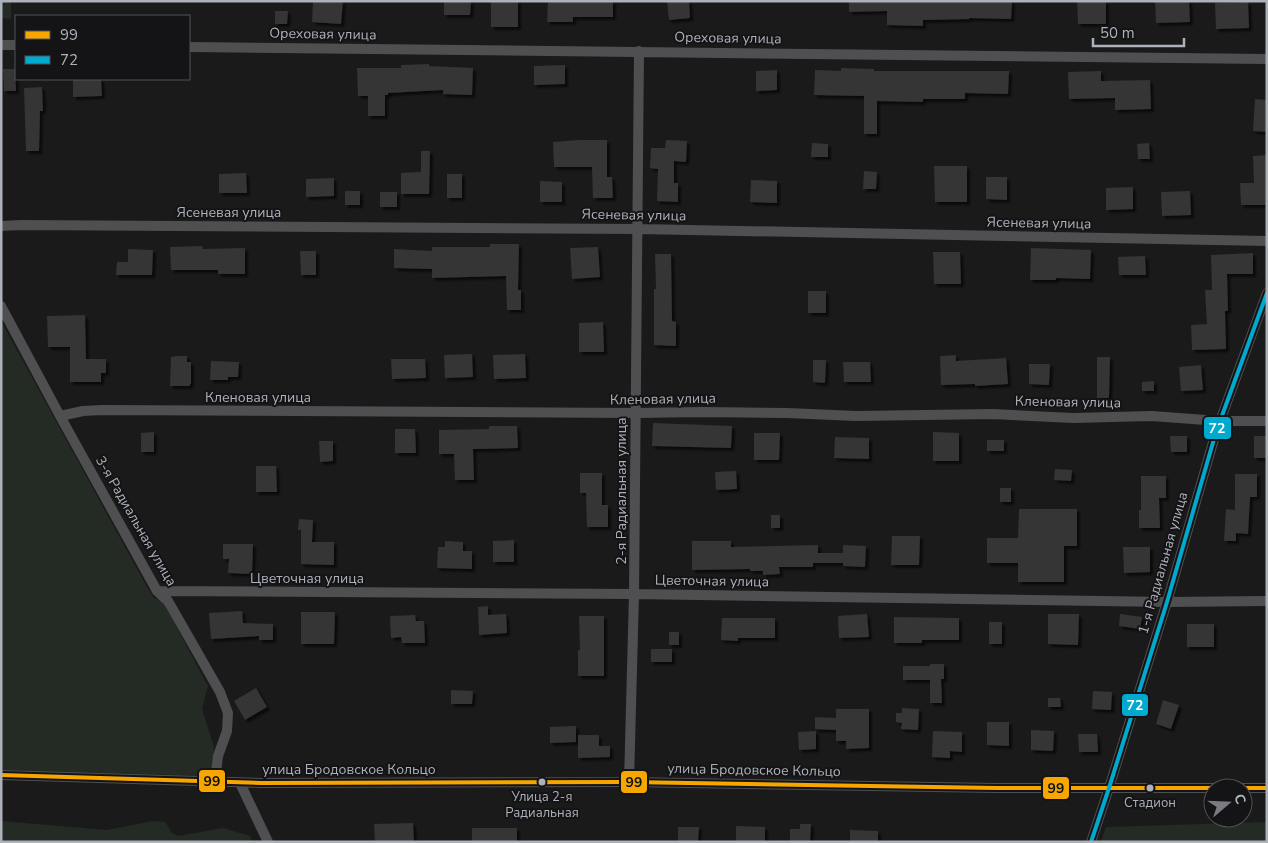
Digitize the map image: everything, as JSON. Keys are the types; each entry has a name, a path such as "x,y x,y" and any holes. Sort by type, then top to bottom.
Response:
{"street":[{"path":"1,45 15,45"},
{"name":"Ореховая улица","path":"190,47 1267,59"},
{"name":"2-я Радиальная улица","path":"629,782 634,594 639,51"},
{"name":"Ясеневая улица","path":"1,226 638,229 1267,240"},
{"name":"1-я Радиальная улица","path":"1091,842 1167,602 1220,421 1267,293"},
{"name":"3-я Радиальная улица","path":"1,306 157,591 168,602 220,692 228,713 227,731 218,756 214,782"},
{"name":"Кленовая улица","path":"60,416 83,411 102,410 787,412 856,416 993,414 1073,418 1152,416 1220,421 1267,421"},
{"name":"Цветочная улица","path":"157,591 634,594 1167,602 1267,601"},
{"name":"улица Бродовское Кольцо","path":"1,775 240,783 629,782 986,788 1267,788"},
{"path":"240,783 268,842"}],"shaded area":[{"path":"1,1 11,1 11,19 1,18"},
{"path":"1,321 147,587 154,598 162,600 208,686 202,709 214,747 212,776 1,770"},
{"path":"1,821 107,830 153,821 165,822 172,833 178,836 223,828 250,836 252,842 1,842"},
{"path":"1253,822 1267,822 1267,842 1101,842 1106,827 1203,824 1203,828 1253,828"}],"building":[{"path":"313,1 343,1 341,24 312,22"},
{"path":"444,1 471,1 470,15 444,15"},
{"path":"491,1 518,1 518,27 491,27"},
{"path":"548,1 613,1 613,17 573,17 573,22 547,22"},
{"path":"667,1 689,1 690,18 669,20"},
{"path":"849,1 1012,1 1011,19 923,20 923,26 887,25 887,11 849,12"},
{"path":"1077,1 1106,1 1106,24 1078,24"},
{"path":"1155,1 1189,1 1190,22 1156,23"},
{"path":"1248,2 1249,28 1216,29 1215,3"},
{"path":"275,11 288,11 287,24 275,24"},
{"path":"429,64 429,66 473,68 472,95 443,94 443,90 388,93 388,95 385,95 385,116 368,116 368,96 358,96 357,68 401,68 401,65"},
{"path":"565,65 565,84 534,85 534,66"},
{"path":"841,68 874,69 874,71 1009,71 1008,94 965,93 965,99 923,99 923,102 877,101 877,134 864,134 864,96 814,95 815,70 841,71"},
{"path":"3,69 15,69 16,91 4,91"},
{"path":"777,70 777,90 756,91 756,71"},
{"path":"1101,71 1101,81 1150,80 1151,109 1115,110 1115,98 1069,99 1068,72"},
{"path":"73,80 101,80 102,96 73,97"},
{"path":"42,87 43,111 40,111 39,151 26,151 24,88"},
{"path":"1255,99 1267,100 1267,132 1253,131"},
{"path":"607,140 607,177 612,177 613,198 593,198 592,167 554,167 553,142"},
{"path":"666,140 687,141 686,162 674,161 674,183 678,183 678,202 657,201 658,169 650,168 651,148 665,148"},
{"path":"812,143 828,144 828,157 811,157"},
{"path":"1149,143 1150,159 1138,159 1137,144"},
{"path":"421,151 430,151 429,194 401,194 401,173 421,172"},
{"path":"1267,155 1267,205 1241,205 1240,183 1254,183 1253,156"},
{"path":"934,166 967,166 967,202 935,202"},
{"path":"864,171 877,172 876,189 863,189"},
{"path":"246,173 247,193 219,193 219,174"},
{"path":"447,174 462,174 462,198 447,198"},
{"path":"986,177 1007,177 1007,200 986,199"},
{"path":"334,178 334,196 306,197 306,179"},
{"path":"751,180 777,181 777,203 750,202"},
{"path":"540,181 562,182 562,202 540,202"},
{"path":"1133,187 1133,209 1106,210 1106,188"},
{"path":"345,191 360,191 360,205 345,205"},
{"path":"1190,191 1191,215 1162,216 1161,192"},
{"path":"380,192 397,192 397,207 380,207"},
{"path":"490,244 519,244 518,290 521,290 521,310 507,310 506,276 432,278 432,269 394,268 394,249 432,251 432,247 490,247"},
{"path":"202,246 203,249 245,248 245,274 218,274 218,270 171,270 170,247"},
{"path":"598,247 600,277 572,279 570,248"},
{"path":"1031,248 1091,250 1090,279 1056,278 1056,280 1030,280"},
{"path":"128,249 153,250 152,275 116,275 117,262 128,262"},
{"path":"300,251 316,251 316,275 301,275"},
{"path":"933,252 960,252 961,284 934,284"},
{"path":"1253,253 1253,274 1227,274 1228,311 1225,311 1226,349 1192,350 1191,325 1207,324 1205,290 1212,290 1211,255"},
{"path":"655,254 671,254 672,321 676,322 676,346 654,345"},
{"path":"1145,256 1146,275 1119,275 1118,257"},
{"path":"808,291 826,291 826,313 808,313"},
{"path":"85,315 86,359 106,359 106,373 101,373 101,382 70,382 70,347 48,347 47,316"},
{"path":"603,322 604,352 579,352 579,323"},
{"path":"472,354 473,377 445,378 444,355"},
{"path":"525,354 526,378 494,379 493,355"},
{"path":"956,355 956,361 1006,358 1008,384 975,386 975,384 941,385 940,356"},
{"path":"187,356 187,362 191,362 190,386 170,386 171,357"},
{"path":"1097,357 1110,357 1109,398 1097,398"},
{"path":"391,359 425,359 426,378 392,379"},
{"path":"813,360 826,360 825,383 813,382"},
{"path":"211,361 239,362 238,377 228,377 228,380 210,380"},
{"path":"843,362 870,362 871,382 844,382"},
{"path":"1029,364 1050,364 1049,385 1029,384"},
{"path":"1201,365 1203,390 1181,391 1179,367"},
{"path":"1154,381 1154,391 1142,391 1142,382"},
{"path":"653,423 732,426 731,448 652,446"},
{"path":"489,426 517,426 518,448 473,449 474,480 455,480 454,454 439,454 439,430 489,429"},
{"path":"395,429 415,429 416,453 395,453"},
{"path":"154,432 154,452 141,452 141,433"},
{"path":"933,432 959,433 959,461 933,461"},
{"path":"754,433 780,433 779,460 754,460"},
{"path":"1170,436 1187,436 1187,452 1171,452"},
{"path":"1254,436 1267,436 1267,458 1254,458"},
{"path":"835,437 869,438 869,459 834,458"},
{"path":"987,440 1004,440 1004,451 987,451"},
{"path":"319,441 333,441 333,461 320,462"},
{"path":"256,466 276,466 277,492 256,492"},
{"path":"1055,469 1072,470 1071,481 1054,480"},
{"path":"736,471 737,489 716,490 715,472"},
{"path":"580,473 602,473 602,505 608,505 608,527 587,527 586,493 580,493"},
{"path":"1235,474 1257,474 1257,497 1250,497 1248,534 1236,533 1236,541 1224,541 1226,509 1235,510"},
{"path":"1141,476 1166,476 1166,498 1159,498 1160,528 1139,528"},
{"path":"1000,488 1011,488 1011,502 1000,502"},
{"path":"1019,509 1077,509 1077,546 1064,546 1064,582 1018,582 1018,563 987,563 987,538 1018,538"},
{"path":"771,515 780,515 780,528 771,528"},
{"path":"299,519 313,520 312,542 334,542 334,565 301,564 301,530 298,530"},
{"path":"892,536 920,536 919,565 891,565"},
{"path":"514,540 514,562 493,562 493,541"},
{"path":"445,541 463,542 463,551 472,551 472,569 437,568 438,547 445,547"},
{"path":"692,541 731,541 731,547 818,545 818,553 843,553 843,545 866,546 865,567 843,566 843,563 813,563 813,567 779,567 780,574 763,575 763,571 750,571 750,569 692,570"},
{"path":"223,544 253,544 252,574 228,573 229,559 223,559"},
{"path":"1123,547 1150,547 1150,572 1124,573"},
{"path":"488,606 488,615 506,614 507,633 479,635 478,607"},
{"path":"242,611 243,623 273,624 273,640 259,640 259,636 211,639 209,613"},
{"path":"301,612 335,612 334,644 301,644"},
{"path":"867,614 869,637 839,638 838,616"},
{"path":"1048,614 1079,614 1078,645 1048,644"},
{"path":"1120,614 1142,617 1140,629 1119,626"},
{"path":"415,615 416,621 424,621 425,643 402,643 401,637 391,638 390,616"},
{"path":"579,616 604,616 604,676 578,676 578,650 580,650"},
{"path":"894,617 959,618 959,640 922,640 922,643 894,643"},
{"path":"722,618 775,618 775,638 738,638 738,641 721,640"},
{"path":"989,622 1002,622 1002,644 989,644"},
{"path":"1187,624 1214,624 1214,647 1187,647"},
{"path":"669,632 679,632 679,645 669,645"},
{"path":"651,649 672,649 672,662 651,662"},
{"path":"930,664 944,664 944,679 941,679 942,703 930,703 930,680 903,680 903,666 930,666"},
{"path":"256,688 267,707 245,720 234,701"},
{"path":"451,690 473,691 472,704 451,704"},
{"path":"1093,691 1112,692 1111,710 1092,709"},
{"path":"1048,698 1060,698 1061,707 1048,707"},
{"path":"1163,700 1179,705 1171,729 1156,724"},
{"path":"902,708 919,709 918,730 901,729 902,723 896,722 896,713 902,713"},
{"path":"836,709 869,709 869,748 846,749 846,741 836,741 836,730 815,729 815,717 836,718"},
{"path":"987,722 1009,722 1009,746 987,745"},
{"path":"576,726 576,742 550,743 550,727"},
{"path":"1031,730 1054,731 1053,751 1031,750"},
{"path":"816,731 816,749 799,750 798,732"},
{"path":"933,731 962,732 962,752 950,751 950,758 932,757"},
{"path":"1078,734 1097,734 1098,752 1079,752"},
{"path":"578,735 599,735 599,746 610,746 610,757 578,758"},
{"path":"413,823 414,842 375,842 374,824"},
{"path":"800,824 811,824 810,842 790,842 790,829 800,829"},
{"path":"736,826 765,827 765,842 736,842"},
{"path":"678,827 699,827 698,842 678,842"},
{"path":"472,828 517,828 517,842 472,842"},
{"path":"850,830 878,831 878,842 850,842"}],"transit line":[{"name":"72","path":"1091,842 1167,602 1216,432 1267,293"},
{"name":"99","path":"1,775 261,783 629,782 996,788 1267,788"}],"place":[{"name":"Улица 2-я Радиальная","path":"542,782"},
{"name":"Стадион","path":"1150,788"}]}
